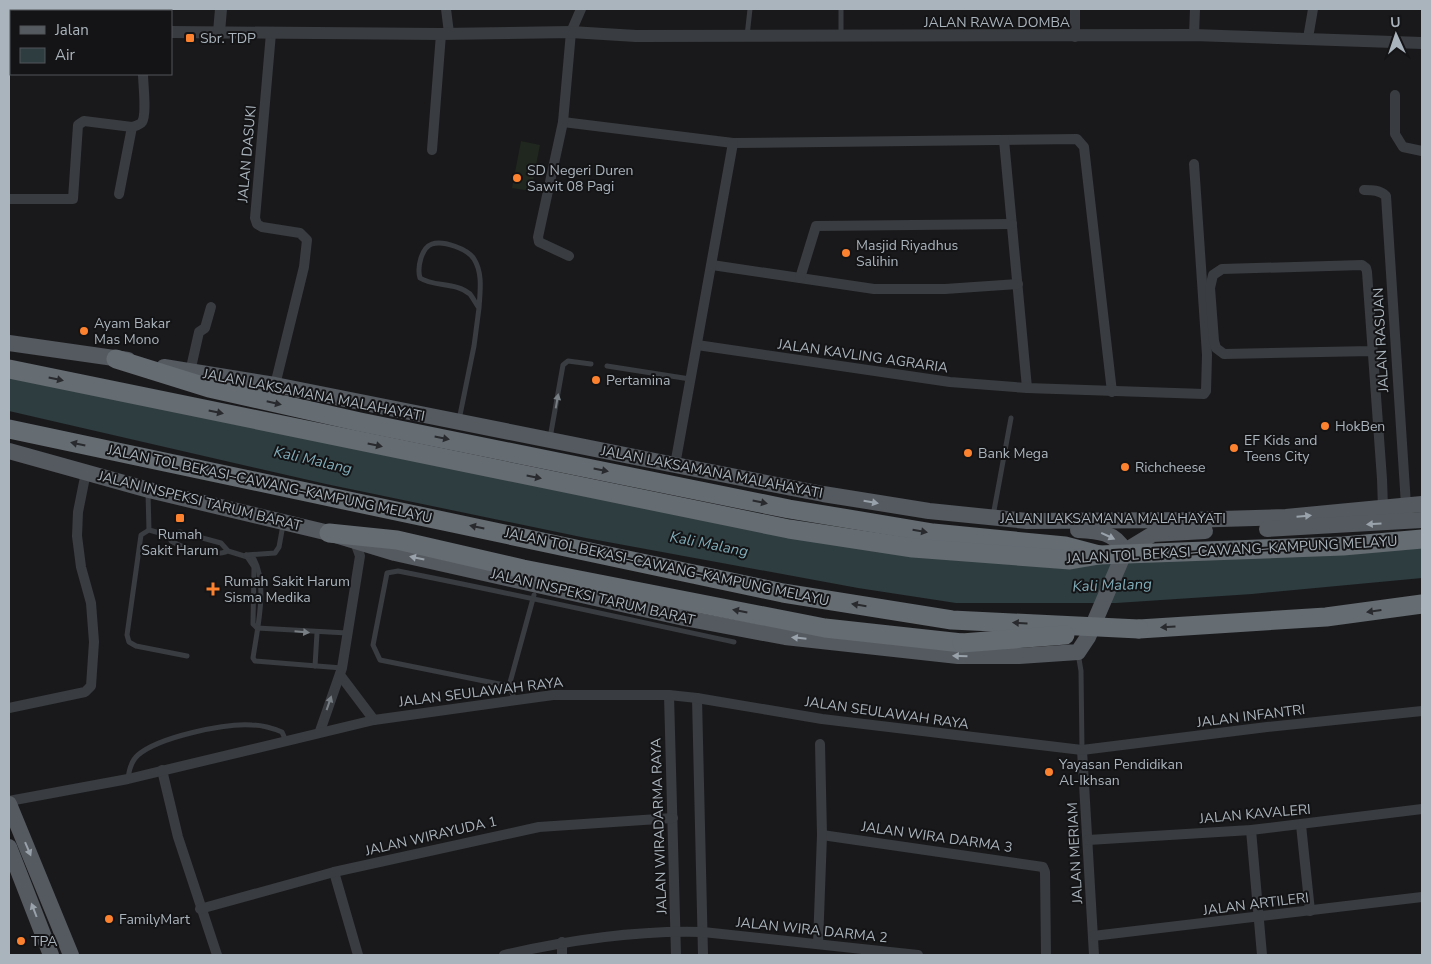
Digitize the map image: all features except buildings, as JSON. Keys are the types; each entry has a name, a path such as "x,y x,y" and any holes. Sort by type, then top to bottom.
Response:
{"highway":[{"path":"116,359 209,388 360,422 789,508 933,533 1065,546 1099,555"},
{"name":"JALAN TOL BEKASI–CAWANG–KAMPUNG MELAYU","path":"9,370 789,529 913,548 1070,560 1099,555 1343,546 1422,539"},
{"name":"JALAN TOL BEKASI–CAWANG–KAMPUNG MELAYU","path":"9,429 783,593 952,620 1139,629 1326,617 1422,604"},
{"path":"329,533 397,540 523,569 825,628 962,643 1139,629"}],"main road":[{"name":"JALAN LAKSAMANA MALAHAYATI","path":"9,343 276,385 675,466 888,506 1028,520 1286,517 1422,504"},
{"name":"JALAN INSPEKSI TARUM BARAT","path":"9,452 149,490 329,533 355,542 535,590 785,637 958,656 1019,656 1078,652"},
{"path":"1028,520 1045,528 1098,532 1110,535 1120,544 1124,552 1088,637 1078,652"},
{"name":"JALAN LAKSAMANA MALAHAYATI","path":"1124,552 1153,534 1171,532 1325,527 1422,520"},
{"path":"9,802 71,955"},
{"path":"9,847 51,955"}],"street":[{"path":"219,32 221,9"},
{"path":"432,150 446,9"},
{"path":"569,256 545,246 539,242 538,237 563,122 572,32 582,9"},
{"path":"1075,9 1075,37"},
{"path":"1194,35 1195,9"},
{"path":"1308,38 1313,9"},
{"name":"JALAN RAWA DOMBA","path":"172,32 572,32 636,36 1075,37 1194,35 1422,43"},
{"name":"JALAN DASUKI","path":"271,33 255,218 257,224 262,227 300,233 307,240 304,267 276,385"},
{"path":"9,199 73,199 79,122 84,120 132,127 143,122 143,75"},
{"path":"1395,95 1394,134 1403,147 1422,151"},
{"path":"563,122 733,143 1077,139 1084,147 1112,392"},
{"path":"119,194 132,127"},
{"path":"1004,140 1027,388"},
{"path":"675,466 733,143"},
{"name":"JALAN KAVLING AGRARIA","path":"697,345 950,382 1027,388 1199,396 1206,391 1207,355 1194,164"},
{"name":"JALAN RASUAN","path":"1364,190 1383,193 1386,196 1406,505"},
{"path":"800,278 816,226 1012,224"},
{"path":"712,265 874,289 945,289 1018,284"},
{"path":"1372,351 1224,354 1216,348 1214,341 1210,288 1213,275 1219,270 1362,265 1367,272 1383,508"},
{"path":"190,372 199,332 205,328 211,307"},
{"path":"9,708 84,692 91,686 94,642 91,603 81,567 77,536 78,512 86,472"},
{"path":"320,731 341,672 360,556 355,542"},
{"path":"341,672 374,720"},
{"name":"JALAN SEULAWAH RAYA","path":"9,802 128,779 320,731 374,720 554,695 669,695 822,719 1082,750"},
{"name":"JALAN WIRADARMA RAYA","path":"669,695 676,955"},
{"path":"696,698 703,955"},
{"name":"JALAN INFANTRI","path":"1082,750 1267,727 1422,711"},
{"path":"818,944 822,835 820,744"},
{"name":"JALAN MERIAM","path":"1082,750 1094,955"},
{"path":"162,770 178,837 200,909 217,955"},
{"name":"JALAN KAVALERI","path":"1088,840 1250,830 1422,809"},
{"name":"JALAN WIRAYUDA 1","path":"200,909 334,872 539,826 672,818"},
{"path":"1301,825 1310,911"},
{"path":"1250,830 1262,955"},
{"name":"JALAN WIRA DARMA 3","path":"822,835 1043,867 1046,872 1046,955"},
{"path":"334,872 358,955"},
{"name":"JALAN ARTILERI","path":"1093,936 1259,918 1422,897"},
{"name":"JALAN WIRA DARMA 2","path":"504,955 562,942 675,931 703,932 918,955"},
{"path":"562,942 562,955"}],"lane":[{"path":"747,36 750,9"},
{"path":"841,9 841,36"},
{"path":"459,422 474,346 479,308 480,280 473,257 463,250 445,244 433,243 428,246 423,251 420,261 420,278 456,287 469,294 479,308"},
{"path":"550,440 563,365 568,361 592,364"},
{"path":"607,366 690,379"},
{"path":"993,517 1011,418"},
{"path":"149,490 149,530"},
{"path":"246,556 277,551 283,522"},
{"path":"187,656 136,646 129,642 127,635 141,535 149,530 170,536 180,532 222,543 228,551"},
{"path":"170,536 171,541 177,545 220,554 228,551 254,559 260,570 259,622 254,661 315,666 341,672"},
{"path":"509,686 380,660 373,645 387,573 398,571 535,590 604,615 734,642"},
{"path":"515,700 509,686 535,590"},
{"path":"257,628 317,634 347,633"},
{"path":"315,666 317,634"},
{"path":"1078,652 1081,671 1082,750"},
{"path":"128,779 129,768 137,755 170,738 250,725 266,726 282,732 286,741"}],"shaded area":[{"path":"521,141 540,145 531,191 512,188"}],"water":[{"name":"Kali Malang","path":"9,369 715,514 1070,560 1422,539 1422,578 1252,594 1116,603 956,603 858,588 586,538 326,484 9,411"}],"place":[{"name":"Sbr. TDP","path":"190,38"},
{"name":"SD Negeri Duren Sawit 08 Pagi","path":"517,178"},
{"name":"Masjid Riyadhus Salihin","path":"846,253"},
{"name":"Ayam Bakar Mas Mono","path":"84,331"},
{"name":"Pertamina","path":"596,380"},
{"name":"HokBen","path":"1325,426"},
{"name":"EF Kids and Teens City","path":"1234,448"},
{"name":"Bank Mega","path":"968,453"},
{"name":"Richcheese","path":"1125,467"},
{"name":"Rumah Sakit Harum","path":"180,518"},
{"name":"Rumah Sakit Harum Sisma Medika","path":"213,589"},
{"name":"Yayasan Pendidikan Al-Ikhsan","path":"1049,772"},
{"name":"FamilyMart","path":"109,919"},
{"name":"TPA","path":"21,941"}]}
